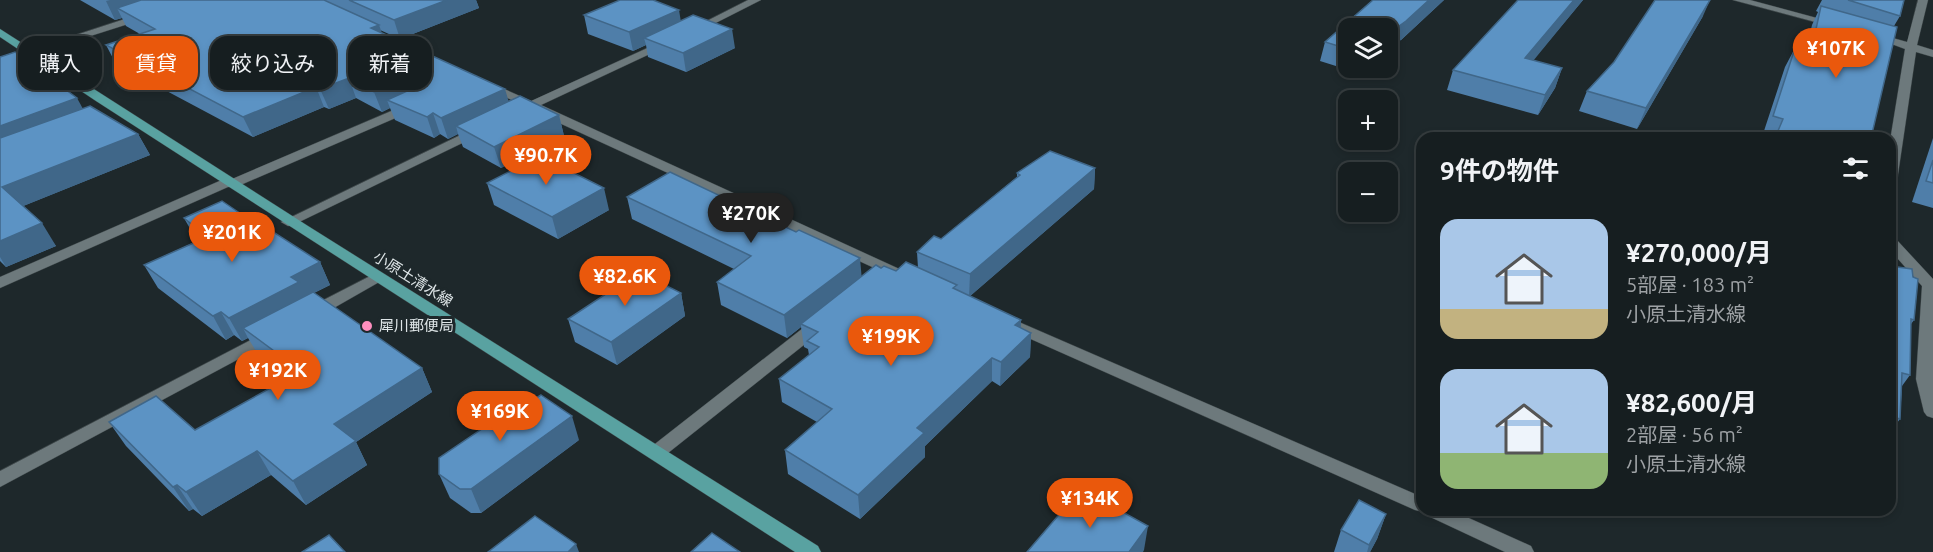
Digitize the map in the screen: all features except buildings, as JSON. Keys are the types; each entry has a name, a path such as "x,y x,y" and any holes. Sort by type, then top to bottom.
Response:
{"main road":[{"name":"小原土清水線","path":"0,32 18,44"},
{"name":"小原土清水線","path":"81,90 115,115 230,183 376,278 657,452 811,552"}],"street":[{"path":"509,116 756,0"},
{"path":"1738,0 1845,27"},
{"path":"1896,143 1911,47 1923,0"},
{"path":"90,36 151,14"},
{"path":"681,20 702,26"},
{"path":"1867,34 1933,54"},
{"path":"0,74 18,65"},
{"path":"477,81 920,283"},
{"path":"0,283 424,100"},
{"path":"288,222 487,126"},
{"path":"1896,248 1930,285 1924,379 1933,412"},
{"path":"871,284 889,269"},
{"path":"0,480 376,278"},
{"path":"983,311 1416,502"},
{"path":"657,452 834,312"},
{"path":"1446,516 1524,552"}],"place":[{"name":"犀川郵便局","path":"367,326"}]}
